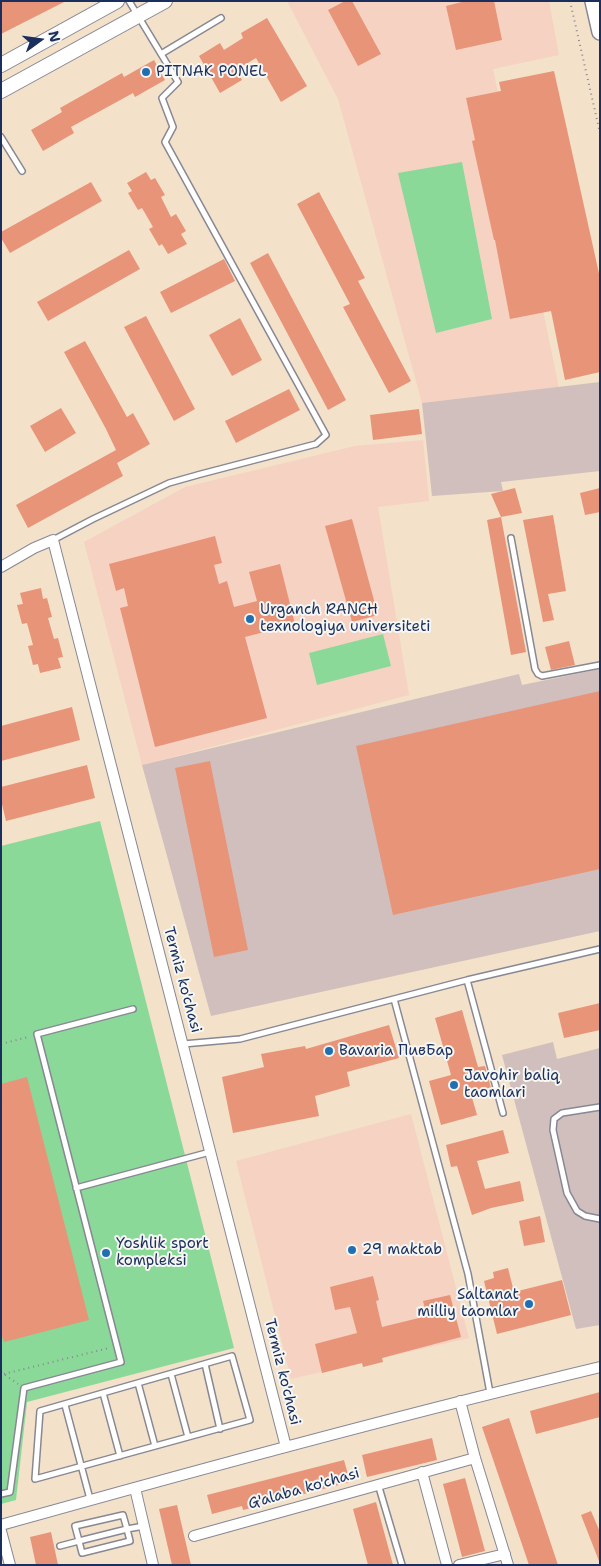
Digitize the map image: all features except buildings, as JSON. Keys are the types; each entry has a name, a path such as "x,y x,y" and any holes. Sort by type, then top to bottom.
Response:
{"main road":[{"path":"1,65 117,1"},
{"path":"1,91 165,1"},
{"path":"593,1 600,32"}],"street":[{"path":"1,567 34,548 53,540"},
{"name":"Termiz ko'chasi","path":"53,540 286,1447"},
{"name":"Termiz ko'chasi","path":"1,1525 490,1393 600,1367"},
{"path":"460,1401 474,1458 508,1565"},
{"name":"G'alaba ko'chasi","path":"194,1536 474,1458"},
{"path":"422,1472 447,1565"},
{"path":"135,1488 153,1565"},
{"path":"1,1531 10,1565"},
{"path":"459,1565 505,1554"}],"lane":[{"path":"53,540 93,519 169,484 316,444 326,435 165,142 173,127 162,98 178,82 129,1"},
{"path":"161,54 221,18"},
{"path":"1,137 22,171"},
{"path":"511,538 534,669 542,676 600,665"},
{"path":"183,1044 240,1039 467,980 600,949"},
{"path":"467,980 503,1113"},
{"path":"394,999 468,1274 490,1393"},
{"path":"1,1494 10,1492 24,1388 121,1362 38,1034 133,1010"},
{"path":"600,1107 562,1112 554,1119 553,1130 567,1193 577,1211 585,1216 600,1219"},
{"path":"76,1188 211,1152"},
{"path":"232,1356 250,1420 35,1479 40,1412 205,1364 232,1356"},
{"path":"205,1364 220,1429"},
{"path":"170,1374 188,1438"},
{"path":"138,1383 155,1446"},
{"path":"104,1393 120,1456"},
{"path":"65,1404 90,1500"},
{"path":"378,1484 402,1565"},
{"path":"123,1515 127,1529 130,1542 82,1553 75,1526 123,1515"},
{"path":"60,1546 144,1526"}],"path":[{"path":"570,1 600,133"},
{"path":"1,1044 38,1034"},
{"path":"2,1373 116,1346"},
{"path":"1,1378 2,1373"},
{"path":"2,1373 24,1388"}],"shaded area":[{"path":"287,1 549,1 559,55 493,69 559,388 422,403 338,99"},
{"path":"600,382 600,471 501,482 503,491 432,496 422,403"},
{"name":"Urganch RANCH texnologiya universiteti","path":"423,440 429,501 378,507 409,695 142,765 84,542 185,487 355,446"},
{"path":"600,669 600,931 211,1016 142,765 519,674 522,685"},
{"path":"553,1042 557,1059 600,1048 600,1325 576,1329 502,1055"},
{"name":"29 maktab","path":"411,1114 469,1338 291,1379 236,1161"}],"green space":[{"path":"462,162 492,319 436,333 398,173"},
{"path":"383,634 391,666 317,685 309,653"},
{"name":"Yoshlik sport kompleksi","path":"100,821 234,1348 27,1402 16,1500 1,1504 1,846"}],"place":[{"name":"PITNAK PONEL","path":"146,72"},
{"name":"Urganch RANCH texnologiya universiteti","path":"250,619"},
{"name":"Bavaria ПивБар","path":"329,1051"},
{"name":"Javohir baliq taomlari","path":"454,1085"},
{"name":"29 maktab","path":"352,1250"},
{"name":"Yoshlik sport kompleksi","path":"106,1253"},
{"name":"Saltanat milliy taomlar","path":"529,1304"}]}
